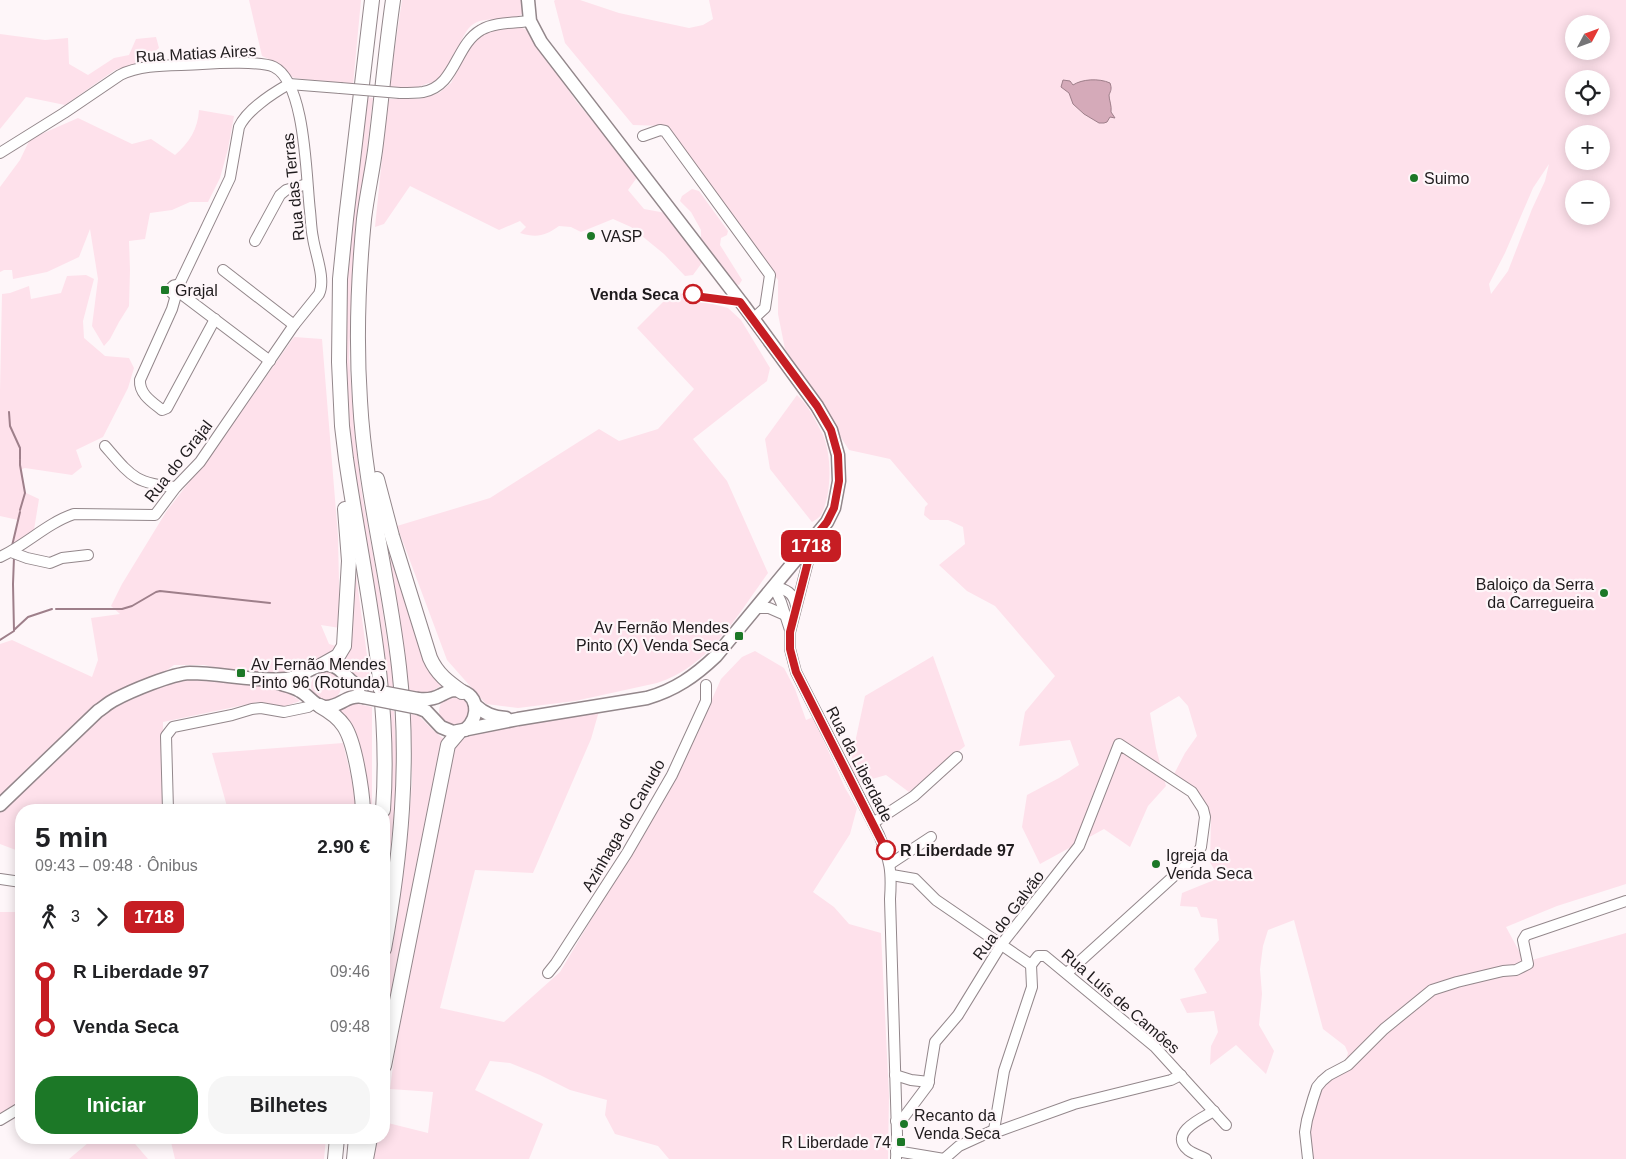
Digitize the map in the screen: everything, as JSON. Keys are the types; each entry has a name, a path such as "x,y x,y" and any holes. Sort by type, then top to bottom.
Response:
{"highway":[{"path":"372,0 340,279 339,362 342,426 352,501 380,666 385,749 383,804"},
{"path":"390,914 400,835 404,779 403,723 399,668 362,432 358,375 358,304 364,217 375,145 392,0"},
{"path":"358,375 384,507 430,658 439,674 462,692"},
{"path":"319,666 338,656 344,642 349,561 347,520 340,469 342,426"},
{"path":"314,702 341,721 349,734 360,777 363,804"},
{"path":"390,1036 448,745 462,731"},
{"path":"335,1159 336,1144"},
{"path":"354,1159 355,1144"},
{"path":"366,1159 369,1144"}],"main road":[{"path":"262,679 301,691 314,702 327,707 334,706 362,693 418,704 446,730 462,731 518,719 626,703 647,698 668,691 685,682 702,670 716,656 827,522 834,508 839,481 838,455 831,430 817,406 753,318 541,42 530,21 528,0"},
{"path":"314,702 306,692 305,685 311,672 319,666"},
{"path":"0,805 98,711 113,701 172,677 188,673 262,679 293,678 319,666 336,667 362,693"},
{"path":"340,702 345,697 347,690 346,676"},
{"path":"418,704 450,690 468,695 475,705 488,715 496,718 518,719"},
{"path":"436,722 434,708 440,696"},
{"path":"462,731 474,719 475,705"}],"street":[{"path":"215,319 167,408 162,410 144,395 140,386 140,380 230,178 243,119 278,90 289,84 400,93 429,90 447,79 470,39 480,30 489,26 530,21"},
{"name":"Rua Matias Aires","path":"0,153 130,70 207,64 267,65 281,72 289,84"},
{"name":"Rua das Terras","path":"289,84 297,102 302,125 313,238 322,280 321,289"},
{"path":"643,136 660,130 665,131 770,275 765,308 753,318"},
{"path":"256,241 280,195 286,190 307,184"},
{"path":"223,270 294,325"},
{"name":"Rua do Grajal","path":"0,557 64,518 74,514 103,510 155,515 176,487 200,462 321,289"},
{"path":"179,291 270,361"},
{"path":"105,446 126,470 140,481 160,486 176,487"},
{"name":"Rua da Liberdade","path":"814,538 790,632 790,649 796,672 873,823 888,855 891,869 890,899 896,1155"},
{"path":"11,552 50,563 62,558 88,555"},
{"path":"774,587 785,589 789,592 793,596 796,606"},
{"path":"774,587 790,632"},
{"path":"756,608 769,608 785,615"},
{"name":"Azinhaga do Canudo","path":"548,973 556,964 627,853 672,775 706,701 706,685"},
{"path":"168,804 166,736 173,727 232,716 257,708 284,712 308,707 314,702"},
{"name":"Rua do Galvão","path":"896,1122 904,1117 930,1082 935,1042 958,1015 1001,945 1079,846 1119,744 1192,792 1203,809 1205,817 1201,847 1196,856 1068,973"},
{"path":"873,823 914,796 957,757"},
{"path":"931,836 891,869 915,879 936,900 1031,965 1032,987 1004,1071 994,1130"},
{"path":"0,879 15,881"},
{"path":"1308,1159 1305,1132 1317,1087 1329,1075 1348,1065 1384,1029 1432,990 1503,970 1516,970 1528,964 1523,940 1526,934 1626,901"},
{"name":"Rua Luís de Camões","path":"1031,965 1038,956 1045,956 1068,973 1155,1047 1226,1125"},
{"path":"896,1155 944,1159 959,1146 994,1130 999,1130 1074,1104 1171,1080 1181,1075"},
{"path":"895,1076 930,1082"},
{"path":"0,1120 15,1111"},
{"path":"1206,1159 1188,1149 1183,1142 1182,1134 1188,1126 1214,1111"}],"shaded area":[{"path":"249,0 361,0 353,85 295,78 286,75 275,62 262,56"},
{"path":"402,0 524,0 522,14 517,17 484,20 472,25 465,33 449,66 434,84 429,83 418,87 389,87"},
{"path":"555,0 580,0 619,13 689,28 703,25 713,19 709,0 1626,0 1626,884 1557,906 1506,927 1525,962 1626,933 1626,1159 1311,1159 1308,1146 1315,1096 1346,1060 1348,1053 1345,1046 1323,1029 1294,920 1268,930 1263,946 1260,969 1262,994 1259,1025 1274,1051 1266,1074 1236,1045 1210,1065 1211,1046 1218,1032 1214,1011 1187,1013 1180,999 1207,993 1194,969 1219,940 1217,919 1201,917 1197,907 1180,906 1182,893 1219,878 1210,862 1211,817 1202,798 1173,776 1185,753 1197,736 1188,706 1179,696 1150,713 1156,748 1166,786 1148,806 1130,847 1104,829 1040,864 1022,827 1027,795 1079,765 1070,740 1019,746 1025,712 1055,676 995,606 967,591 939,565 965,544 963,527 948,520 930,520 924,515 925,507 928,504 890,459 849,450 785,349 778,314 778,280 664,126 633,125 565,43","holes":["1549,164 1545,181 1508,271 1491,294 1489,284 1505,253 1533,188"]},
{"path":"520,27 527,30 576,101 638,176 628,190 644,209 666,213 704,260 693,275 685,276 664,254 631,227 613,219 581,232 571,227 559,226 545,234 536,236 520,233 526,227 520,221 499,230 410,186 384,224 375,227 388,99 419,99 439,93 451,83 471,45 484,34 491,31"},
{"path":"0,34 45,40 68,38 69,64 88,75 114,58 129,55 136,39 156,37 159,48 141,62 115,70 65,105 26,97 0,129"},
{"path":"1063,80 1070,81 1073,85 1081,81 1091,80 1101,80 1110,83 1111,112 1115,118 1110,117 1107,122 1099,123 1084,114 1073,104 1069,93 1061,87"},
{"path":"365,97 373,98 352,279 349,357 355,438 362,494 395,690 388,688 353,473 343,357 345,288"},
{"path":"199,110 234,116 220,178 208,202 190,202 172,210 150,213 145,239 129,241 129,306 104,346 92,326 98,279 90,229 79,257 47,272 13,279 12,270 0,272 0,187 20,160 30,139 78,118 132,144 151,139 175,155 185,146 192,135 197,123"},
{"path":"692,189 699,191 728,231 727,235 721,238 720,245 742,280 739,285 734,284 701,238 701,230 691,212 680,201 682,196"},
{"path":"86,275 94,279 83,321 84,338 105,356 129,358 134,368 128,388 103,437 76,450 82,467 72,475 22,469 24,492 39,499 33,536 13,547 18,520 0,516 2,294 29,286 31,299 61,293 67,276"},
{"path":"674,291 728,308 741,320 770,368 767,381 693,439 727,481 768,573 733,622 707,653 675,675 657,683 575,701 518,708 486,704 447,660 397,526 490,498 599,429 619,441 658,429 694,389 637,328"},
{"path":"294,337 322,339 338,536 340,628 321,625 329,644 336,646 330,656 320,657 302,669 267,675 240,673 204,665 174,665 162,674 99,702 0,797 0,644 12,640 92,677 98,660 91,618 120,614 111,606 122,584 166,512 219,443"},
{"path":"797,395 818,424 828,453 830,475 825,506 821,515 812,522 770,469 765,439"},
{"path":"386,533 444,684 427,694 409,692 385,537"},
{"path":"355,567 371,685 362,683 338,662"},
{"path":"755,651 784,668 795,689 806,720 813,717 845,788 857,808 850,834 813,892 834,907 849,924 881,933 889,1096 888,1159 669,1159 658,1146 615,1134 605,1115 607,1100 570,1090 510,1063 490,1061 475,1090 543,1124 529,1159 370,1159 372,1144 390,1144 390,1124 428,1133 433,1092 390,1089 395,1051 454,746 459,741 478,732 599,711 591,739 533,873 475,870 440,1008 504,1022 560,972 614,881 700,726 721,679 742,657"},
{"path":"933,656 965,746 909,792 886,775 858,783 850,766 865,696"},
{"path":"326,671 337,675 341,686 337,697 326,701 315,697 311,686 315,675"},
{"path":"192,679 233,682 264,686 290,695 300,701 283,707 258,702 163,722 164,804 15,804 15,850 0,844 0,811 100,716 128,701 163,686"},
{"path":"454,696 465,700 469,711 465,722 454,726 443,722 439,711 443,700"},
{"path":"353,703 372,707 372,804 364,804 336,712 346,705"},
{"path":"387,710 394,711 397,761 396,802 390,850 390,804 388,804 389,770"},
{"path":"411,714 419,716 445,740 390,1008 390,952 408,828 412,783"},
{"path":"343,743 356,804 226,804 212,753"},
{"path":"0,912 15,912 15,1106 0,1114"},
{"path":"87,1144 135,1144 148,1159 69,1159"},
{"path":"171,1144 325,1144 324,1159 175,1159"}],"waterway":[{"path":"9,412 10,426 20,448"},
{"path":"20,449 20,459"},
{"path":"20,460 25,493 20,510"},
{"path":"12,546 20,512"},
{"path":"0,640 14,631 14,557"},
{"path":"56,609 122,609 132,606 160,591 270,603"},
{"path":"14,630 28,617 52,609"}],"bus line":[{"name":"1718","path":"693,294 740,302 817,406 831,430 838,455 839,481 834,508 827,522 814,538 809,552 789,642 796,672 886,850"}],"place":[{"name":"Suimo","path":"1414,178"},
{"name":"VASP","path":"591,236"},
{"name":"Grajal","path":"165,290"},
{"name":"Venda Seca","path":"693,294"},
{"name":"Baloiço da Serra da Carregueira","path":"1604,593"},
{"name":"Av Fernão Mendes Pinto (X) Venda Seca","path":"739,636"},
{"name":"Av Fernão Mendes Pinto 96 (Rotunda)","path":"241,673"},
{"name":"R Liberdade 97","path":"886,850"},
{"name":"Igreja da Venda Seca","path":"1156,864"},
{"name":"Recanto da Venda Seca","path":"904,1124"},
{"name":"R Liberdade 74","path":"901,1142"}]}
